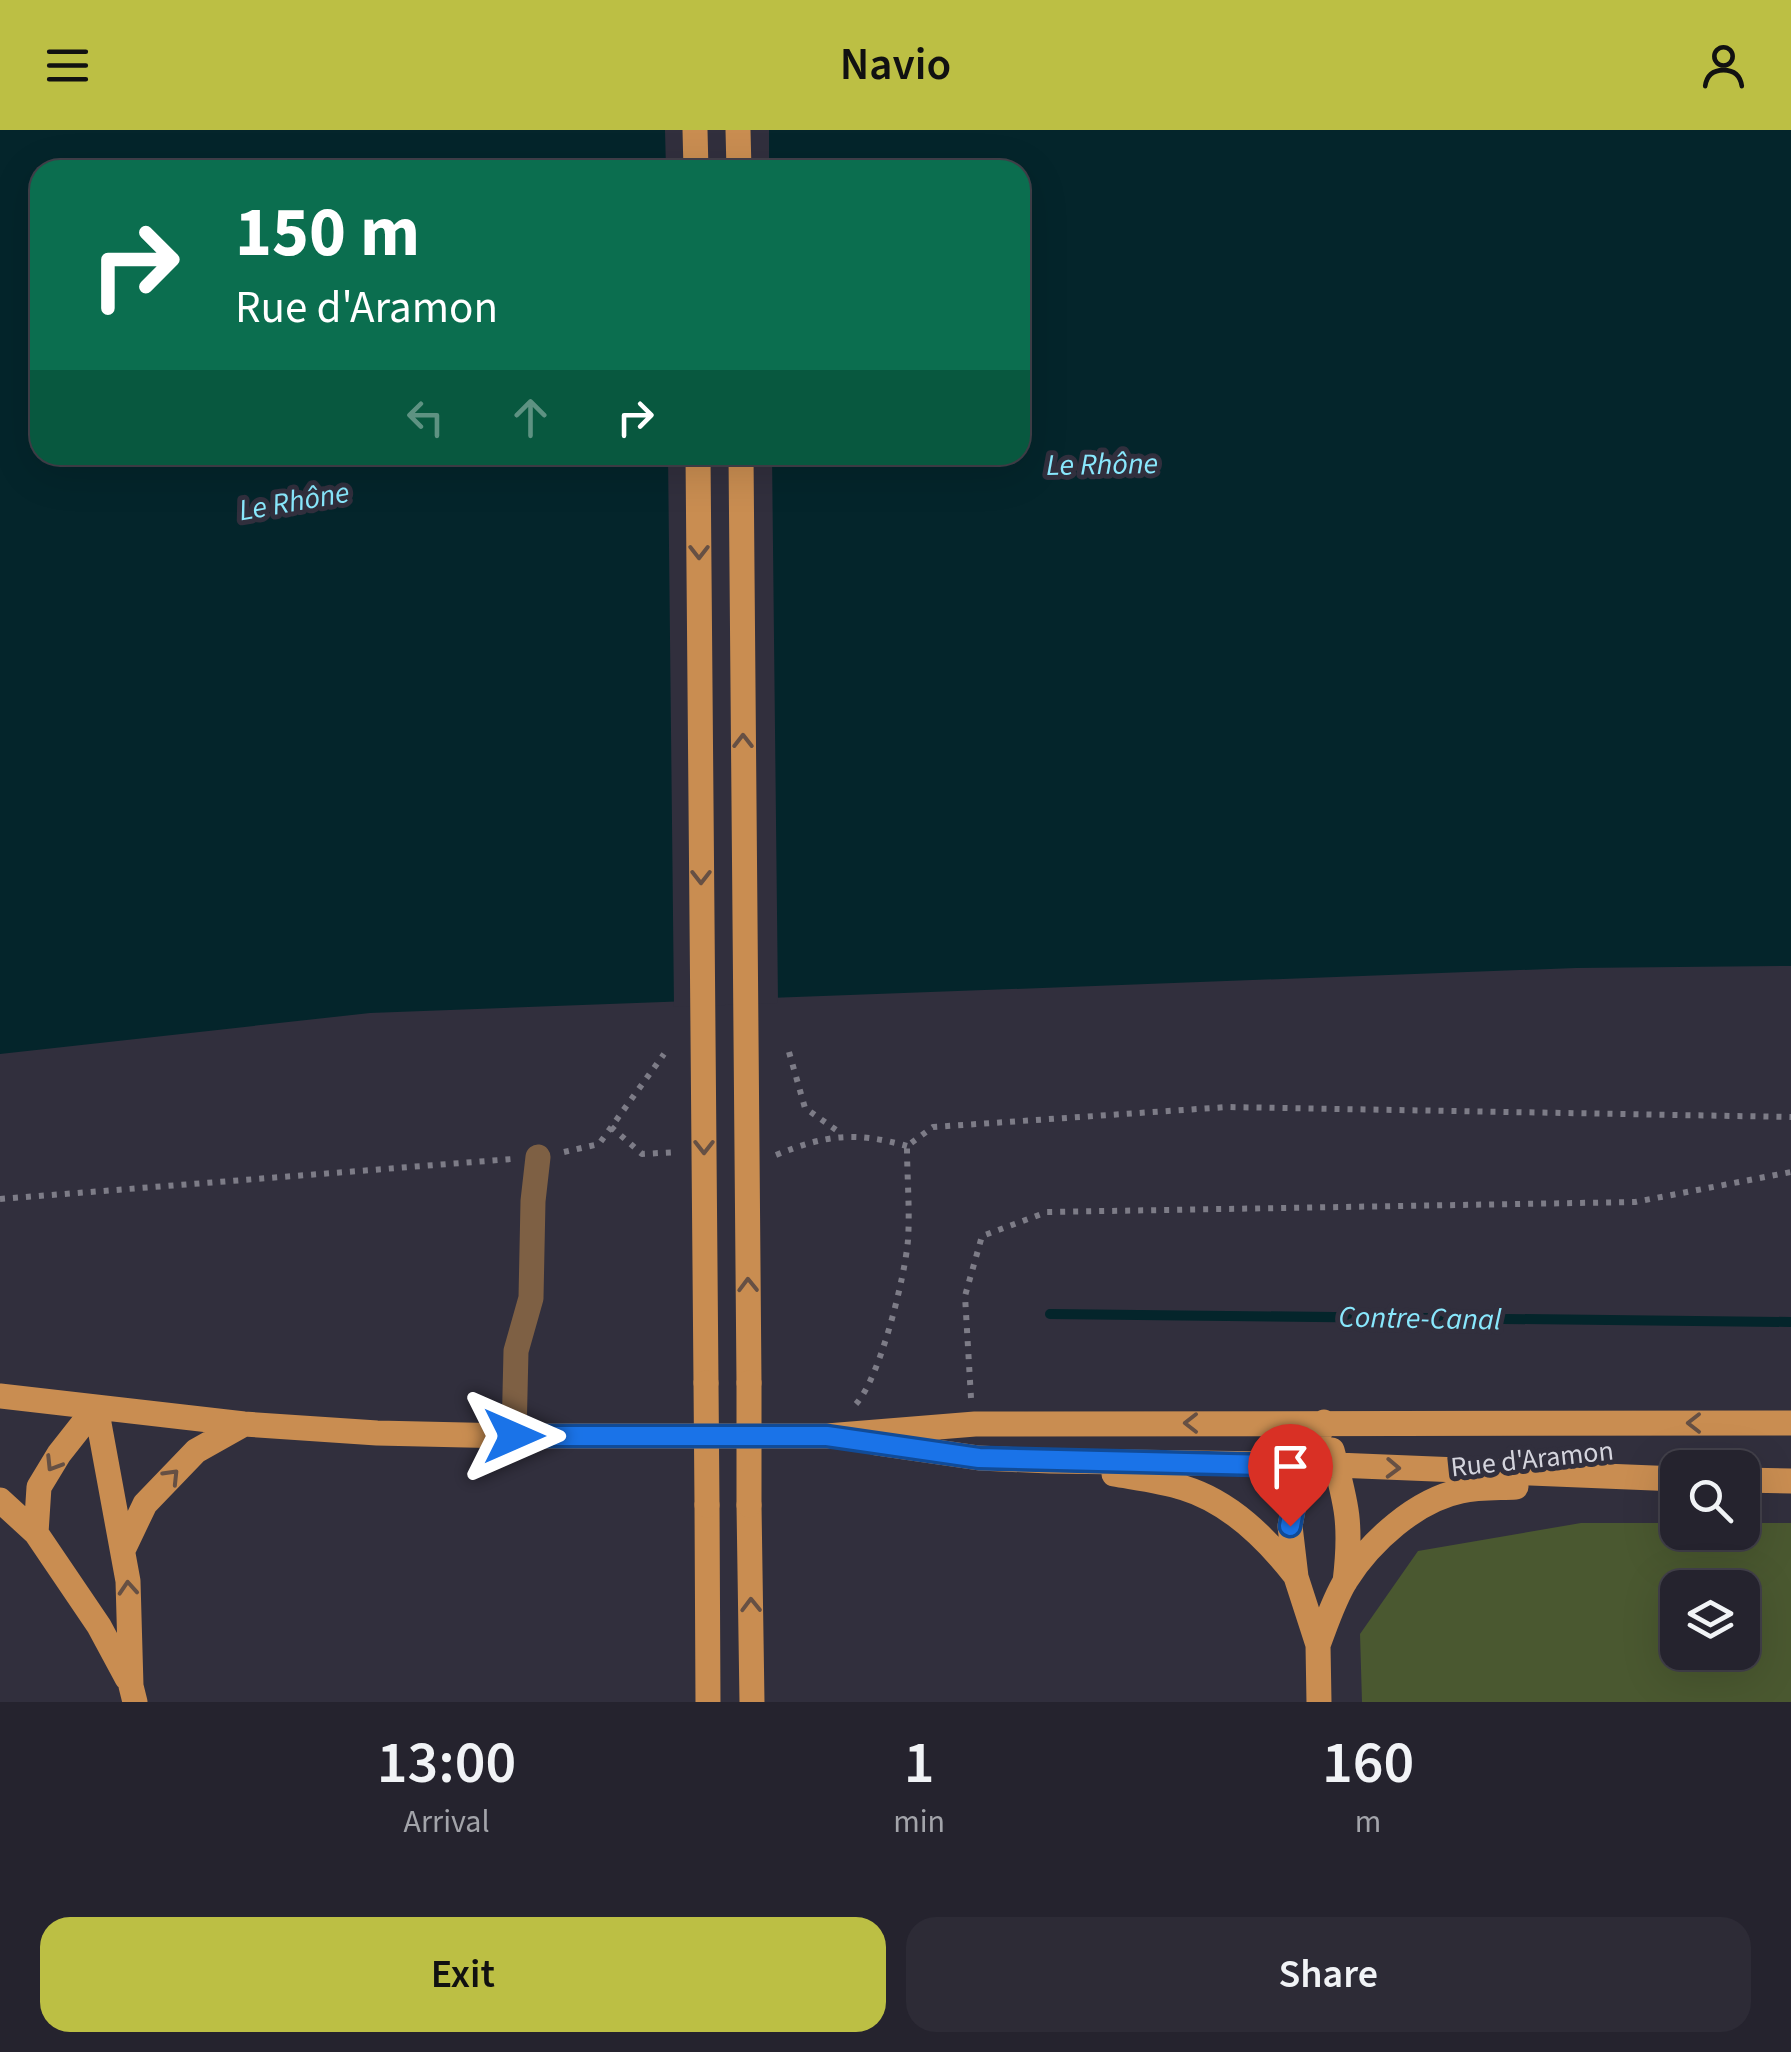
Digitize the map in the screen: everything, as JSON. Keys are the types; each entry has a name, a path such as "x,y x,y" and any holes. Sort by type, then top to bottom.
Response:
{"main road":[{"path":"695,130 696,160"},
{"path":"738,130 739,160"},
{"path":"698,465 708,1702"},
{"path":"741,465 752,1702"},
{"path":"0,1396 244,1424 376,1434 827,1436 974,1424 1791,1423"},
{"path":"36,1533 39,1486 58,1454 96,1407"},
{"path":"96,1407 128,1581 133,1694"},
{"name":"Rue d'Aramon","path":"1318,1645 1344,1582 1350,1537 1346,1495 1324,1422"},
{"name":"Rue d'Aramon","path":"1318,1702 1318,1645 1296,1576 1290,1526 1297,1489 1324,1422"},
{"path":"123,1550 145,1504 196,1451 244,1424"},
{"path":"827,1436 979,1458 1336,1465 1660,1478"},
{"name":"Rue d'Aramon","path":"1050,1461 1186,1488 1234,1514 1271,1544 1296,1576"},
{"name":"Rue d'Aramon","path":"1344,1582 1385,1536 1435,1499 1462,1490 1640,1478"},
{"path":"1760,1480 1791,1481"},
{"path":"0,1500 36,1533 98,1626 133,1694"}],"lane":[{"path":"514,1436 516,1351 531,1298 538,1157"},
{"path":"974,1424 979,1458"}],"path":[{"path":"789,1052 805,1108 843,1135"},
{"path":"0,1199 538,1157 600,1144 664,1054"},
{"path":"907,1146 933,1127 1227,1107 1791,1117"},
{"path":"611,1126 642,1154 679,1152"},
{"path":"770,1157 843,1135 907,1146"},
{"path":"827,1436 866,1392 884,1344 908,1243 907,1146"},
{"path":"974,1424 965,1296 982,1236 1047,1212 1635,1202 1791,1172"}],"green space":[{"path":"1581,1523 1660,1523 1660,1550 1760,1550 1760,1523 1791,1523 1791,1702 1362,1702 1360,1634 1418,1551"}],"water":[{"name":"Le Rhône","path":"0,130 1791,130 1791,966 1576,968 370,1013 0,1054"}],"pier":[{"path":"665,130 769,130 769,160 666,160"},
{"path":"668,465 772,465 778,1003 674,1007"}],"waterway":[{"name":"Contre-Canal","path":"1050,1314 1791,1322"}],"route":[{"path":"514,1436 827,1436 979,1458 1308,1466 1297,1489 1290,1526"}]}
